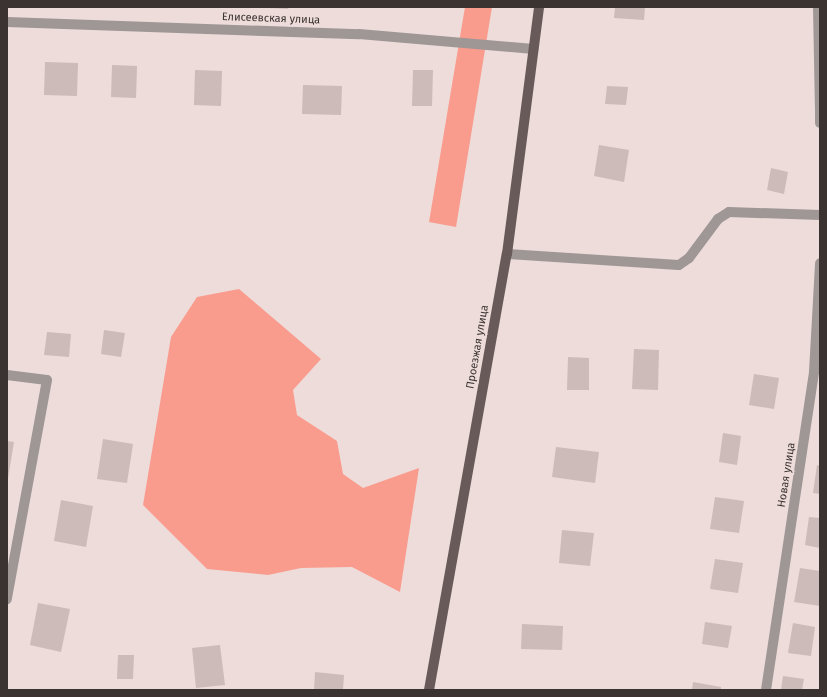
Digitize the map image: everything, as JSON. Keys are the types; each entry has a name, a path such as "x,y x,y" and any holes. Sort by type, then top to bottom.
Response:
{"main road":[{"name":"Проезжая улица","path":"430,690 507,254 539,7"}],"street":[{"path":"818,7 820,123"},
{"name":"Елисеевская улица","path":"7,22 359,34 533,49"},
{"path":"507,254 679,265 689,258 718,219 729,212 820,215"},
{"name":"Новая улица","path":"766,690 814,372 820,263"},
{"path":"7,375 47,380 7,599"}],"shaded area":[{"path":"465,7 492,7 456,227 429,222"},
{"path":"239,289 321,359 293,390 297,415 337,441 343,474 363,488 419,468 400,592 352,567 301,568 268,575 207,569 143,505 171,337 197,297"}],"building":[{"path":"269,7 289,7 288,9"},
{"path":"615,7 645,7 644,20 614,18"},
{"path":"45,62 78,63 77,96 44,95"},
{"path":"112,65 137,66 136,98 111,97"},
{"path":"195,70 222,71 221,106 194,105"},
{"path":"413,70 433,70 432,106 412,106"},
{"path":"303,85 342,86 341,115 302,114"},
{"path":"607,86 628,87 626,105 605,104"},
{"path":"599,145 629,150 624,182 594,176"},
{"path":"771,168 788,172 784,194 767,190"},
{"path":"104,330 125,333 121,357 101,354"},
{"path":"47,332 71,334 69,357 44,355"},
{"path":"634,349 659,350 658,390 632,389"},
{"path":"568,357 589,358 589,390 567,390"},
{"path":"754,374 779,378 774,409 749,405"},
{"path":"723,433 741,436 737,465 719,462"},
{"path":"103,439 133,444 127,483 97,479"},
{"path":"7,441 14,442 8,478 7,478"},
{"path":"556,447 599,452 595,483 552,477"},
{"path":"817,465 820,466 820,494 813,493"},
{"path":"715,497 744,501 739,533 710,529"},
{"path":"61,500 93,506 86,547 54,541"},
{"path":"809,517 820,518 820,548 805,545"},
{"path":"562,530 594,533 590,566 559,563"},
{"path":"715,559 743,563 738,593 710,589"},
{"path":"800,568 820,571 820,606 794,602"},
{"path":"38,603 70,609 61,652 30,645"},
{"path":"705,622 732,626 728,648 702,644"},
{"path":"793,623 815,627 811,656 788,653"},
{"path":"522,624 563,626 562,650 521,649"},
{"path":"220,645 225,685 196,688 192,648"},
{"path":"118,655 134,655 133,679 117,679"},
{"path":"315,672 344,675 343,690 314,690"},
{"path":"783,676 804,679 802,690 781,690"},
{"path":"693,682 721,687 721,690 692,690"}]}
